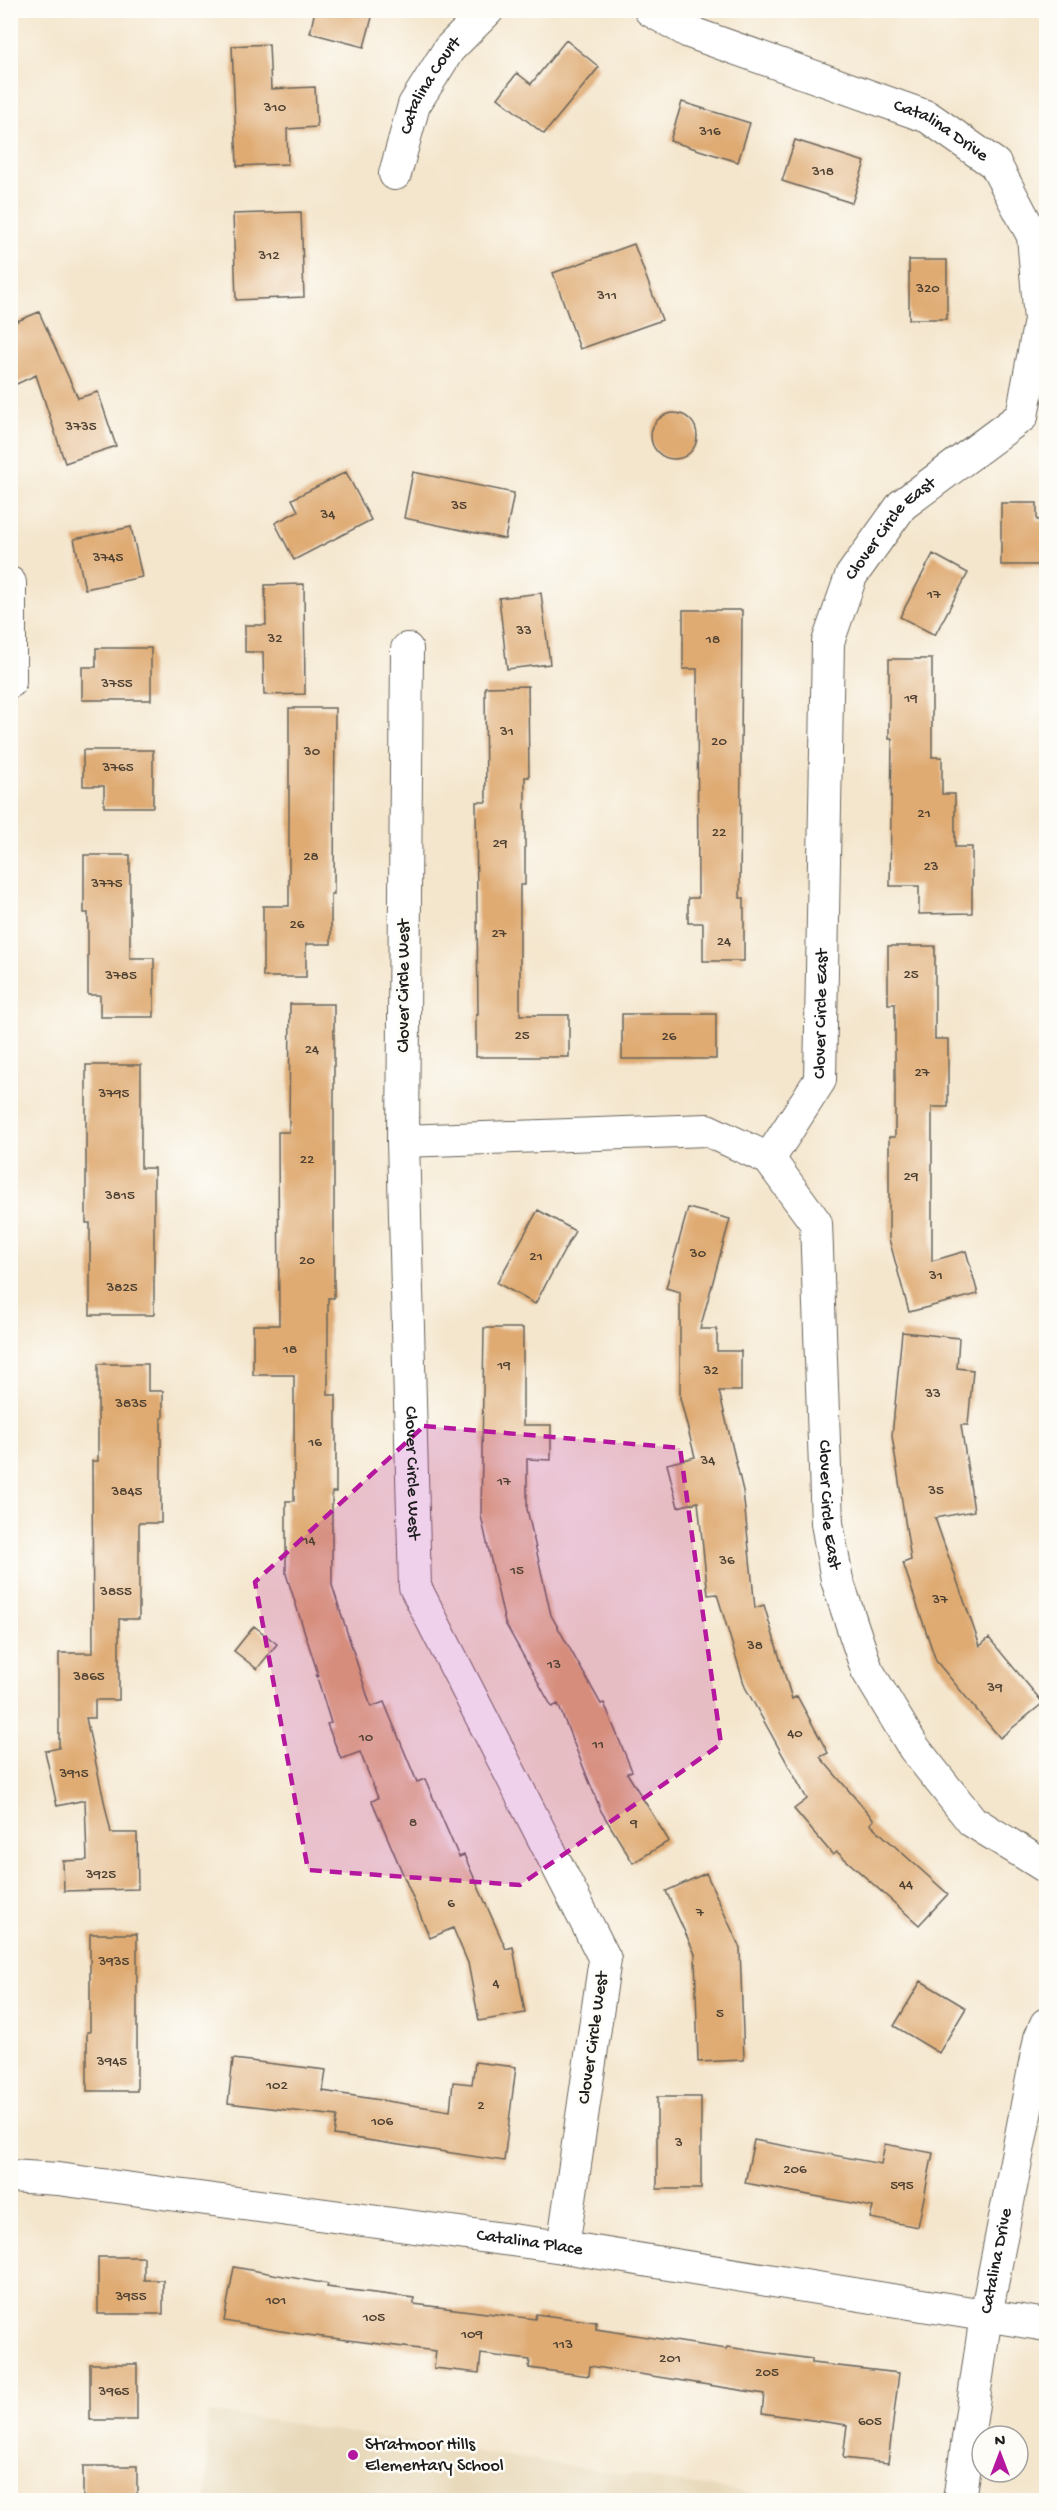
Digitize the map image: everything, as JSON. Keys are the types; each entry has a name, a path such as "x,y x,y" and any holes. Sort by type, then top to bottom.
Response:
{"street":[{"name":"Catalina Court","path":"395,174 414,105 449,49 488,10"},
{"name":"Catalina Drive","path":"650,10 688,32 928,117 995,164 1033,236 1040,320 1034,416"},
{"name":"Clover Circle East","path":"1034,416 902,505 851,576 828,642 820,1080 769,1159 816,1223 827,1523 837,1580 867,1670 914,1748 972,1821 1047,1867"},
{"path":"10,583 10,682"},
{"name":"Clover Circle West","path":"407,649 403,1141 415,1587 605,1959 563,2247"},
{"path":"403,1141 707,1131 769,1159"},
{"name":"Catalina Drive","path":"959,2500 986,2315 1040,2038 1047,2024"},
{"name":"Catalina Place","path":"10,2176 58,2179 563,2247 1047,2325"}],"highlighted area":[{"path":"424,1426 680,1448 721,1744 520,1885 308,1870 255,1582"}],"shaded area":[{"name":"Stratmoor Hills Elementary School","path":"207,2413 222,2413 775,2497 774,2500 207,2500"}],"building":[{"path":"315,10 374,10 364,47 310,33"},
{"path":"566,40 599,67 544,134 498,98 517,73 531,84"},
{"path":"269,44 271,89 315,87 317,127 287,129 288,164 237,166 232,46"},
{"path":"682,102 750,123 738,162 670,141"},
{"path":"795,140 865,162 852,203 782,181"},
{"path":"301,212 304,297 236,300 233,214"},
{"path":"634,244 662,320 580,349 553,273"},
{"path":"909,260 947,260 947,319 909,319"},
{"path":"39,312 78,398 98,392 116,446 65,463 36,375 10,387 10,324"},
{"path":"674,413 690,420 697,436 690,452 674,459 658,452 651,436 658,420"},
{"path":"346,472 371,520 294,560 275,523 298,511 292,499"},
{"path":"413,472 514,493 505,539 404,518"},
{"path":"1001,503 1037,503 1037,520 1047,520 1047,565 1001,565"},
{"path":"131,527 142,577 85,589 74,539"},
{"path":"933,554 968,573 935,635 900,617"},
{"path":"304,584 305,694 264,695 263,652 245,652 245,625 266,625 265,585"},
{"path":"541,593 550,664 507,669 499,598"},
{"path":"683,610 742,610 740,898 744,898 744,961 703,961 703,923 688,923 688,898 698,898 697,669 683,669"},
{"path":"96,648 151,648 151,700 82,700 82,667 96,667"},
{"path":"889,659 932,659 932,757 942,757 942,794 955,794 955,847 972,847 972,913 919,914 919,886 890,886 892,739 889,739"},
{"path":"528,686 529,777 525,777 525,885 520,885 520,1015 569,1015 569,1057 476,1057 476,1015 478,1015 476,802 486,802 485,687"},
{"path":"289,708 335,708 334,894 331,894 331,944 306,944 306,977 263,977 263,906 289,906"},
{"path":"83,750 153,750 153,807 104,807 104,786 83,786"},
{"path":"84,855 130,855 130,958 154,958 154,1017 100,1017 100,995 88,995 88,913 84,913"},
{"path":"888,946 935,946 935,1039 948,1039 948,1107 932,1107 932,1261 966,1251 978,1294 909,1312 889,1239 889,1137 895,1137 895,1004 888,1004"},
{"path":"290,1004 334,1004 334,1298 328,1298 328,1395 336,1395 336,1492 332,1492 332,1585 371,1707 384,1702 417,1782 425,1779 459,1857 464,1855 506,1949 513,1947 525,2013 479,2021 468,1963 453,1928 430,1938 372,1801 378,1798 360,1752 341,1759 327,1724 331,1723 316,1674 319,1677 286,1574 286,1501 294,1501 294,1375 253,1375 253,1325 279,1325 278,1132 289,1132"},
{"path":"622,1014 716,1014 716,1059 622,1059"},
{"path":"86,1065 141,1065 141,1168 154,1168 154,1315 90,1315 90,1223 86,1223"},
{"path":"688,1208 730,1219 700,1329 717,1329 717,1351 741,1351 741,1391 719,1391 743,1491 755,1608 764,1605 792,1699 797,1696 828,1753 820,1757 874,1820 870,1824 948,1894 919,1925 837,1852 833,1855 794,1809 807,1799 745,1687 717,1594 708,1595 698,1502 678,1507 667,1464 695,1457 680,1398 680,1292 666,1288"},
{"path":"538,1210 575,1231 535,1304 497,1283"},
{"path":"484,1328 523,1328 523,1425 551,1425 551,1460 527,1459 527,1509 551,1615 601,1704 604,1703 632,1771 627,1773 669,1841 633,1863 601,1811 558,1704 552,1707 505,1623 481,1516"},
{"path":"902,1332 959,1338 957,1368 973,1370 968,1425 961,1425 974,1511 935,1518 980,1646 989,1638 1043,1703 1000,1738 936,1661 903,1563 911,1560 892,1436"},
{"path":"98,1364 148,1364 148,1391 163,1391 161,1523 139,1523 139,1619 119,1619 119,1700 95,1700 95,1718 86,1718 111,1833 137,1833 138,1889 64,1891 63,1861 87,1860 85,1800 57,1806 45,1751 59,1748 59,1653 93,1653 92,1461 98,1461"},
{"path":"254,1626 277,1644 257,1669 234,1651"},
{"path":"706,1873 740,1948 744,2060 698,2062 695,1954 666,1891"},
{"path":"90,1934 137,1934 137,2091 87,2091 87,2032 90,2032"},
{"path":"921,1981 966,2008 939,2053 894,2026"},
{"path":"233,2059 326,2070 323,2091 450,2111 453,2082 472,2084 475,2062 516,2067 504,2161 334,2135 337,2116 228,2103"},
{"path":"657,2097 701,2097 701,2189 657,2189"},
{"path":"754,2140 881,2164 885,2144 933,2153 918,2227 870,2218 873,2207 745,2183"},
{"path":"98,2257 144,2257 144,2280 163,2280 163,2314 98,2314"},
{"path":"234,2267 328,2284 327,2287 414,2298 414,2304 535,2319 536,2314 596,2322 596,2329 726,2349 727,2347 812,2359 812,2363 899,2373 888,2463 843,2458 847,2425 762,2413 764,2394 590,2366 589,2376 529,2368 530,2360 481,2354 479,2373 434,2368 436,2351 299,2334 224,2321"},
{"path":"90,2364 137,2364 137,2420 90,2420"},
{"path":"83,2466 137,2466 137,2500 83,2500"}],"place":[{"name":"Stratmoor Hills Elementary School","path":"353,2455"}]}
